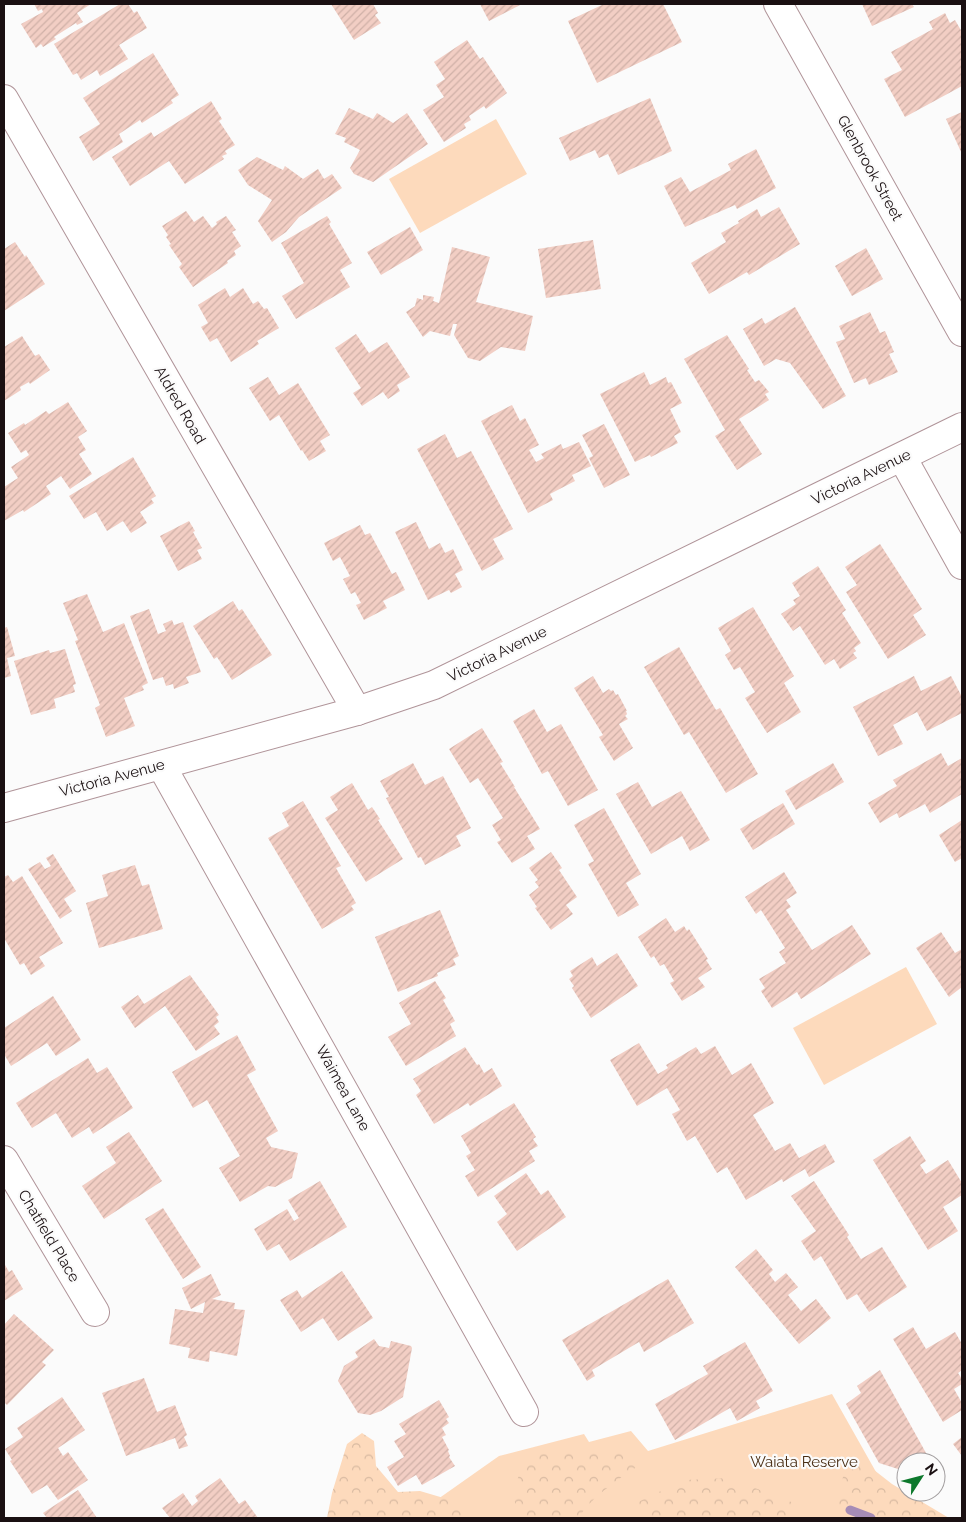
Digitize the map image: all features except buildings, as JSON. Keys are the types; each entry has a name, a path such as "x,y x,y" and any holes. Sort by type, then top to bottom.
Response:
{"street":[{"name":"Glenbrook Street","path":"778,4 962,332"},
{"name":"Aldred Road","path":"4,99 357,711"},
{"name":"Victoria Avenue","path":"4,808 357,711 434,685 962,427"},
{"path":"902,457 962,565"},
{"name":"Waimea Lane","path":"162,764 524,1412"},
{"name":"Chatfield Place","path":"4,1160 95,1312"}],"green space":[{"path":"496,119 527,174 420,233 389,179"},
{"path":"906,967 937,1024 824,1085 793,1028"},
{"name":"Waiata Reserve","path":"832,1394 902,1518 411,1518 499,1456 584,1434 589,1442 631,1431 648,1451"},
{"path":"362,1433 374,1441 376,1466 398,1492 420,1491 464,1504 468,1518 327,1518 332,1493 347,1444"},
{"path":"601,1449 625,1450 641,1464 598,1496 579,1518 522,1518 513,1498 521,1466 531,1455"},
{"path":"851,1452 896,1486 896,1502 922,1502 949,1518 841,1518 836,1499"},
{"path":"729,1478 794,1503 799,1518 637,1518 638,1502 684,1480"}],"waterway":[{"path":"850,1510 871,1518"}]}
